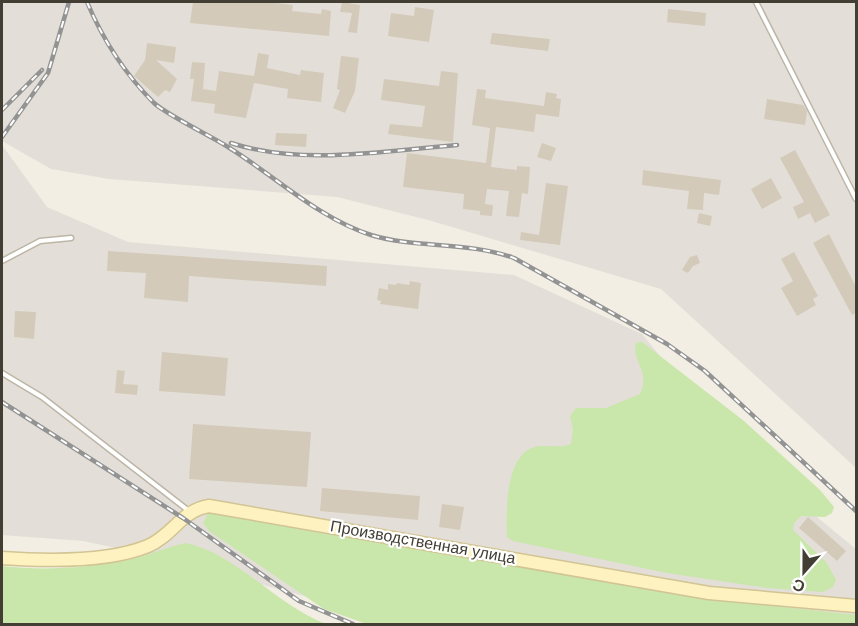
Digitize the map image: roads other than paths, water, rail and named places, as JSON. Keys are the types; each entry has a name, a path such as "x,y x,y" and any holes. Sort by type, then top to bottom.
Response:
{"street":[{"name":"Производственная улица","path":"191,512 209,506 224,508 709,593 856,606"},
{"path":"2,558 57,561 148,546 191,512"}],"lane":[{"path":"756,2 856,199"},
{"path":"2,261 40,241 71,238"},
{"path":"2,373 42,397 191,512"}],"railway":[{"path":"2,137 48,73 69,2"},
{"path":"87,2 116,56 143,92 160,108 228,147 297,196 352,228 388,239 478,249 514,258 667,344 705,371 856,511"},
{"path":"2,110 42,70"},
{"path":"231,143 258,150 314,155 372,153 457,145"},
{"path":"2,402 183,518 299,601 353,624"}]}
